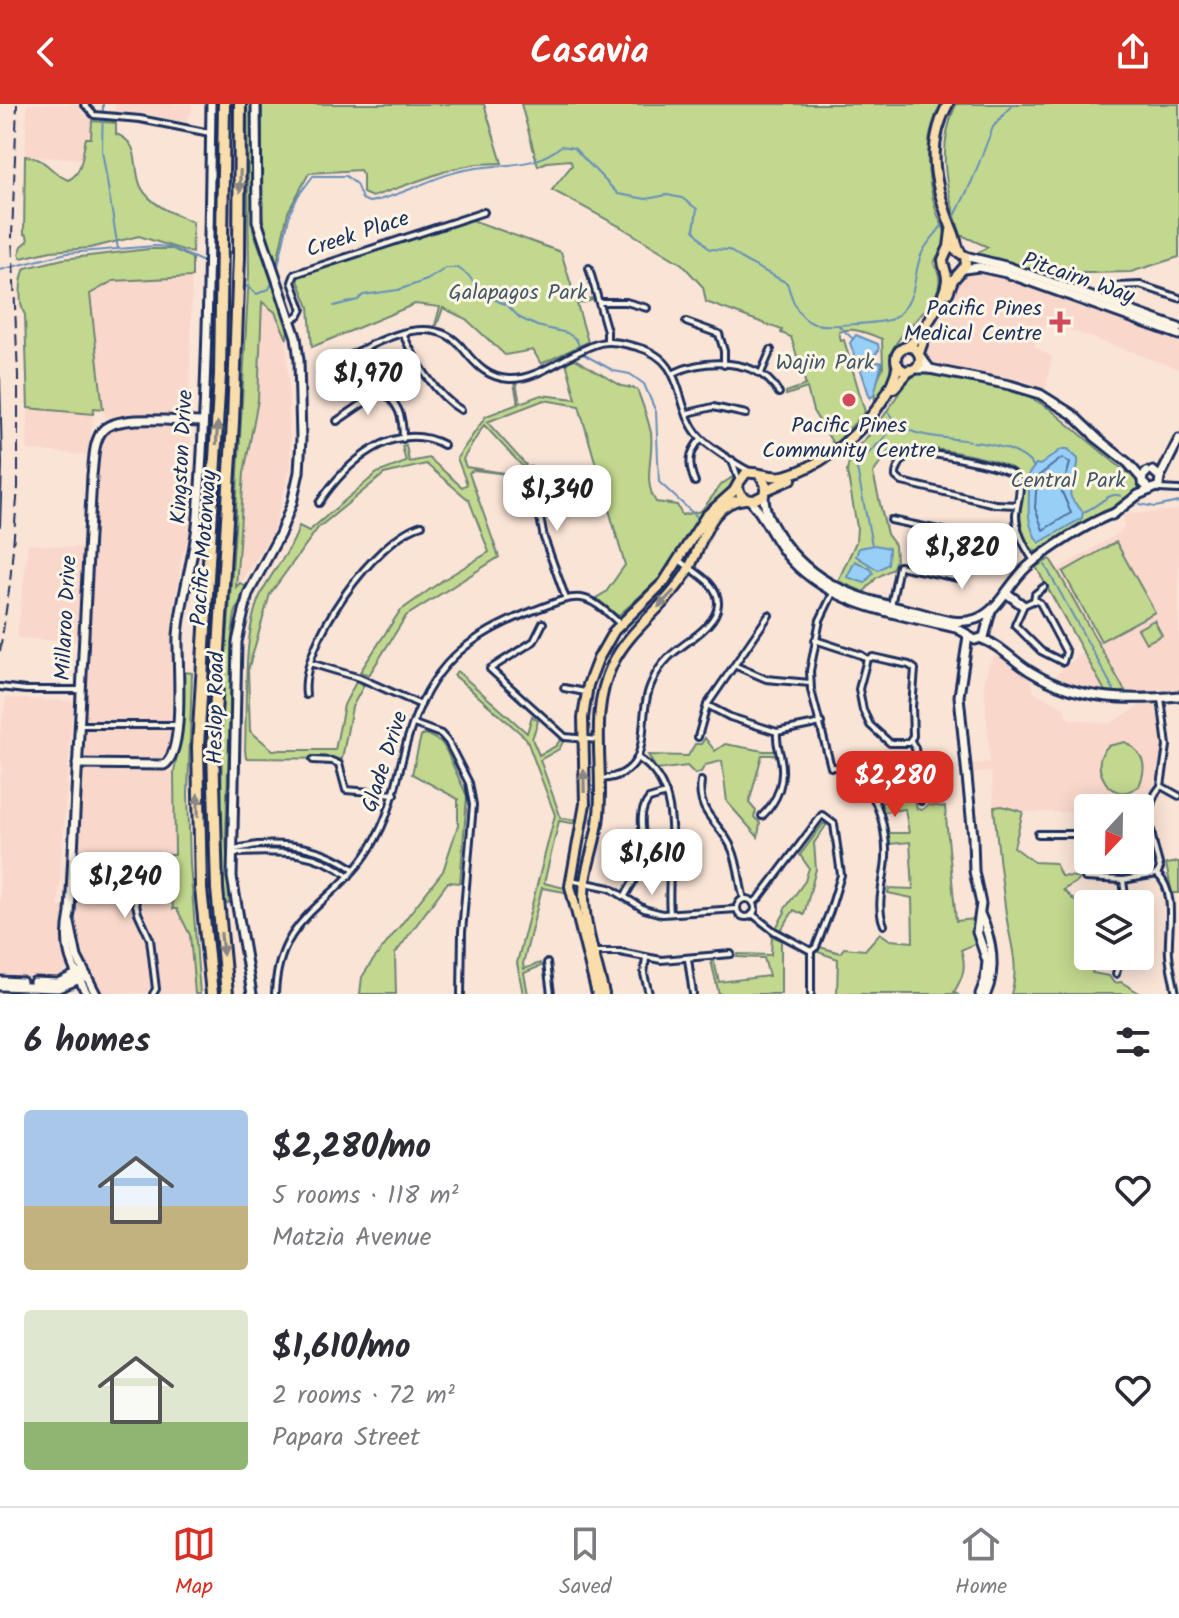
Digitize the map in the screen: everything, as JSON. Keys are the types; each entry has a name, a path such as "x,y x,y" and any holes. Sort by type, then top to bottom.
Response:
{"highway":[{"name":"Pacific Motorway","path":"212,994 201,889 198,747 217,432 224,253 224,104"},
{"name":"Pacific Motorway","path":"227,994 217,889 213,747 231,466 239,257 240,104"}],"main road":[{"path":"597,994 585,914 585,883 598,829 600,700 613,662 628,638 671,595 689,568 715,515 731,502 757,499 765,492 821,467 852,445 873,421 895,386 919,364 923,338 961,271 962,254 939,197 934,163 936,135 948,104"},
{"path":"604,994 572,899 571,880 585,804 583,740 586,692 598,659 620,624 664,582 706,516 731,495 746,473 776,478 816,464 845,443 869,418 893,380 898,353 920,334 946,286 946,271 942,264 951,229"},
{"path":"947,253 962,254"},
{"path":"946,271 961,271"},
{"path":"907,347 914,348 919,354"},
{"path":"898,365 912,370"},
{"path":"757,474 765,481 765,492"},
{"path":"739,482 739,492 747,499"}],"street":[{"path":"84,104 90,113 98,116 140,119 210,133"},
{"name":"Kingston Drive","path":"77,764 164,765 170,761 178,725 178,635 196,539 203,422 211,104"},
{"name":"Heslop Road","path":"252,994 236,907 232,851 238,629 248,594 290,509 301,458 299,360 290,320 265,250 257,215 256,104"},
{"name":"Creek Place","path":"290,320 302,309 292,282 300,271 484,212"},
{"name":"Pitcairn Way","path":"962,254 1009,267 1179,328"},
{"name":"Pitcairn Way","path":"961,271 979,267 1006,273 1179,335"},
{"path":"589,268 607,341"},
{"path":"1108,302 1118,286 1131,284 1179,298"},
{"path":"598,302 626,302 647,308"},
{"path":"686,322 719,334 724,365"},
{"path":"320,375 331,365 419,328 444,333 458,342 477,366 500,377 525,376 607,341 646,350 661,359 673,373 691,425 701,439 757,474"},
{"path":"403,333 416,360 443,397 461,410"},
{"path":"761,373 771,350"},
{"path":"362,351 374,376 398,405 403,422 403,439"},
{"path":"919,354 930,369"},
{"path":"673,373 700,365 741,366 771,379 779,393"},
{"path":"912,370 930,369 1040,394 1152,480 1177,491"},
{"path":"498,387 500,377"},
{"path":"337,421 384,389"},
{"path":"688,413 713,407 746,414"},
{"name":"Millaroo Drive","path":"85,994 65,936 70,913 92,475 99,437 109,425 121,421 203,422"},
{"path":"319,503 336,478 369,449 403,439 424,437 444,445"},
{"path":"695,482 690,461 694,447 701,439"},
{"path":"967,651 987,629 991,611 1034,561 1115,513 1138,495 1164,465 1179,439"},
{"path":"1017,505 995,504 902,482 895,473 906,455 912,452 944,455 1011,473 1019,484 1018,526 1034,561"},
{"path":"732,460 739,482"},
{"path":"531,471 544,538 566,599 580,596 589,599 620,624"},
{"path":"1152,480 1177,491"},
{"path":"765,492 766,513 784,543 808,569 834,590 954,621 983,621 996,645"},
{"path":"747,499 793,562 860,605 956,628 996,645 1030,672 1072,691 1113,698 1179,696"},
{"path":"891,520 981,539 988,545"},
{"path":"306,695 304,687 320,634 347,592 384,552 413,528 422,525"},
{"path":"891,606 899,566 903,564 958,578 1002,532 1018,526"},
{"path":"599,779 623,774 638,758 644,703 653,678 668,658 709,624 718,607 714,588 679,560"},
{"path":"1034,601 1035,594 1044,587"},
{"path":"834,590 820,620 810,683 831,767 847,769 859,776 877,805 887,856 880,911 884,925"},
{"path":"1006,592 1023,606"},
{"name":"Glade Drive","path":"275,994 280,958 293,930 334,893 372,846 395,794 413,724 438,675 468,642 486,630 566,599"},
{"path":"1034,601 1040,603 1066,652 1063,662 1045,654 1017,629 1015,621 1023,606 1034,601"},
{"path":"980,994 987,961 974,871 959,696 967,651 967,624 991,611"},
{"path":"698,737 707,705 769,615"},
{"path":"543,623 534,641 490,669 565,737 598,740"},
{"path":"815,640 867,659"},
{"path":"867,659 873,657 915,669 911,741 915,748 921,801"},
{"path":"867,659 859,689 870,725 890,743 911,741"},
{"path":"310,663 360,678 421,705"},
{"path":"736,666 760,678 810,683"},
{"path":"0,687 81,690"},
{"path":"564,688 586,692"},
{"path":"1154,796 1161,786 1167,746 1161,698"},
{"path":"707,705 730,717 777,732 821,723"},
{"path":"413,724 441,734 472,790 461,994"},
{"path":"79,725 178,725"},
{"path":"762,816 773,803 781,784 777,732"},
{"path":"638,758 658,776 666,794 673,844 668,892 670,913"},
{"path":"313,760 339,764 346,790 395,794"},
{"path":"701,781 699,791 703,808 723,833 733,852 744,899"},
{"path":"1161,786 1179,796"},
{"path":"625,896 642,862 644,841 641,819 644,805 655,796 666,794"},
{"path":"753,903 822,815 834,824 841,875 816,947 811,951"},
{"path":"1044,834 1046,827"},
{"path":"1038,834 1074,834"},
{"path":"1154,842 1160,868 1157,874"},
{"path":"232,851 255,845 306,847 331,855 354,869"},
{"path":"305,854 306,847"},
{"path":"232,851 305,854 330,863 349,876"},
{"path":"1085,878 1123,880 1157,874"},
{"path":"1157,874 1164,881 1169,905 1169,960 1176,994"},
{"path":"571,880 610,888 644,909 670,913 737,909"},
{"path":"1123,880 1124,890"},
{"path":"71,887 127,888 133,892 138,913 150,939 156,989 153,994"},
{"path":"737,909 743,916 752,914 755,909 753,903 744,899"},
{"path":"737,909 738,903 744,899"},
{"path":"752,914 774,931 811,951"},
{"path":"982,931 993,964 986,994"},
{"path":"811,951 811,994"},
{"path":"591,953 620,952 646,958 688,959 731,954"},
{"path":"646,958 644,974 649,994"},
{"path":"688,959 693,994"},
{"path":"547,963 551,994"},
{"path":"1116,974 1117,970"},
{"path":"0,984 56,983 80,973"},
{"path":"67,985 80,973"},
{"name":"Millaroo Drive","path":"80,973 96,994"},
{"path":"24,982 37,987"},
{"path":"0,984 37,987 67,985 75,986 85,994"}],"shaded area":[{"path":"27,104 78,104 82,113 92,121 91,138 86,139 81,159 25,156"},
{"path":"115,104 192,104 192,111 187,120 179,121 142,113 115,112"},
{"path":"977,273 1030,286 1179,341 1179,369 1048,322 1034,346 1052,357 1046,389 1022,380 934,365 925,358 925,344 956,287 967,275"},
{"path":"192,277 189,415 123,414 105,417 90,294 113,281"},
{"path":"262,301 275,312 287,340 291,465 273,532 236,590 244,473 258,400"},
{"path":"28,408 93,414 89,455 27,450"},
{"path":"187,427 191,431 190,536 182,556 172,624 171,731 167,755 161,761 89,760 84,757 101,446 113,429"},
{"path":"1179,510 1179,691 1126,693 1057,570 1120,532 1124,525 1122,515"},
{"path":"28,544 83,548 78,642 17,638"},
{"path":"1083,651 1105,691 1053,678"},
{"path":"997,653 1030,679 1034,692 1065,708 1065,715 1071,719 1109,724 1141,705 1155,705 1162,731 1162,750 1150,794 1074,794 1074,812 1023,812 994,807 991,772 975,773 972,777 971,761 974,764 990,762 984,684 989,664"},
{"path":"6,698 73,701 58,906 64,907 62,942 68,968 55,978 0,977 0,778 3,768 0,733"},
{"path":"174,772 175,855 78,854 82,773"},
{"path":"131,857 169,857 171,860 173,909 176,909 190,935 195,994 160,994 157,943 145,913 141,891 134,884 111,882"},
{"path":"81,893 124,893 131,897 133,915 146,942 150,986 147,993 101,994 86,964 77,932 77,899"}],"green space":[{"path":"247,104 253,104 253,230 288,327 287,339 275,312 262,302 258,400 244,473 236,587 240,583 246,587 235,614 232,635 226,834 229,903 225,904 221,835 222,709 249,273"},
{"path":"262,104 484,104 502,163 452,169 372,197 363,193 360,170 309,173 288,212 277,262 274,263 262,217"},
{"name":"Wajin Park","path":"521,104 941,104 931,130 928,158 933,200 946,237 934,264 939,276 939,288 893,349 889,378 875,402 874,387 883,367 882,339 855,330 839,332 865,412 834,445 813,411 807,388 786,395 786,392 806,385 791,337 781,333 782,330 706,302 703,287 682,264 552,190 572,165 570,160 538,166"},
{"path":"956,104 1179,104 1179,257 1131,272 1046,274 975,254 988,247 961,235 945,170 946,137"},
{"path":"92,121 116,123 116,134 130,143 133,149 138,179 145,193 164,209 193,222 192,253 139,236 90,248 51,251 21,258 22,246 28,241 24,234 25,156 38,159 68,180 77,173 86,138 91,138"},
{"name":"Galapagos Park","path":"472,220 561,252 576,301 593,300 577,304 588,342 541,364 533,350 505,355 466,319 443,308 435,325 440,307 415,304 312,347 309,307 296,275"},
{"path":"173,249 192,258 192,277 113,281 90,294 103,409 94,408 93,414 28,408 25,315 21,298 25,268 63,259"},
{"path":"575,359 622,386 637,389 651,433 649,477 656,502 677,505 682,515 701,511 722,484 734,476 731,486 702,514 660,578 618,616 596,598 606,592 625,565 579,406 544,400 487,422 526,465 524,468 484,425 463,459 466,467 524,476 474,470 469,473 499,557 406,616 369,675 360,672 400,611 489,552 469,500 426,464 384,474 318,528 270,594 248,670 250,731 273,750 335,750 344,705 356,682 364,685 352,707 342,759 246,758 246,671 254,612 299,526 309,531 377,473 406,462 402,446 406,445 409,462 429,458 462,487 467,484 457,458 486,416 518,404 514,383 520,403 541,395 576,399 566,362"},
{"name":"Central Park","path":"920,373 1028,396 1050,409 1126,472 1135,476 1139,488 1107,513 1036,552 1029,546 1022,529 1024,482 1016,471 992,460 955,452 891,449 873,473 887,534 895,545 896,560 892,569 876,578 864,592 838,581 856,542 857,527 847,471 851,453 876,428 908,379"},
{"path":"1116,542 1155,612 1101,641 1063,572"},
{"path":"1050,559 1126,693 1105,691 1036,567"},
{"path":"1154,620 1162,635 1146,643 1138,629"},
{"path":"457,671 527,733 532,716 538,721 532,739 539,755 556,746 560,740 563,742 559,749 540,760 561,818 578,820 578,824 559,821 544,883 565,888 565,892 542,888 523,964 524,969 540,963 541,966 524,973 528,994 523,994 517,963 555,815 526,738 454,675"},
{"path":"183,672 192,673 188,794 200,994 195,994 190,935 177,909 173,909 169,857 131,857 111,882 79,881 77,878 78,854 175,855 174,772 182,727"},
{"path":"426,734 441,742 445,748 467,796 460,883 448,882 395,954 396,994 360,994 362,977 371,963 443,871 458,825 458,799 412,774 421,736"},
{"path":"705,738 715,751 725,744 775,751 776,755 762,755 749,803 760,823 758,837 727,802 722,761 705,765 701,772 695,774 687,766 657,770 648,755 688,756 695,744 701,744"},
{"path":"1125,742 1140,755 1144,766 1139,786 1128,792 1120,792 1105,782 1100,761 1108,746"},
{"path":"902,798 915,800 917,809 922,810 928,805 945,807 956,921 976,919 973,931 978,942 961,950 964,967 954,992 957,994 837,994 838,959 818,952 820,947 840,953 844,948 865,950 880,933 890,940 913,942 912,898 888,893 889,888 913,889 910,842 890,844 888,833 909,833 905,809 884,812 880,803"},
{"path":"994,807 1023,812 1014,847 1034,862 1055,863 1061,876 1077,877 1078,881 1063,890 1074,900 1074,970 1093,970 1092,973 1109,976 1114,983 1121,982 1141,994 1011,994 1014,963"},
{"path":"823,824 827,824 814,843 816,869 804,915 794,910 781,930 776,928 784,910 805,881 809,868 800,855"},
{"path":"1179,862 1179,893 1172,893 1166,864"},
{"path":"772,936 781,940 781,994 719,994 711,961 714,961 719,982 769,976 764,958 737,957 738,954 771,955"}],"water":[{"path":"856,335 878,344 879,350 874,356 857,363 850,343"},
{"path":"882,363 874,395 870,398 860,367"},
{"path":"1062,449 1068,449 1078,459 1070,492 1083,512 1082,518 1039,543 1029,517 1028,475 1036,464 1040,465"},
{"path":"875,545 889,548 888,564 878,570 856,556 859,548"},
{"path":"855,561 873,573 865,583 847,577"}],"waterway":[{"path":"103,104 102,150 118,249"},
{"path":"955,216 993,127 1013,104"},
{"path":"277,270 290,213 313,176 346,176 356,184 362,199 369,202 458,172 529,162 561,146 574,148 618,194 646,199 667,195 682,198 697,209 694,230 709,249 729,250 787,283 798,311 812,323 865,323 886,321 896,316 910,300 922,253 944,222"},
{"path":"0,270 67,253 155,246 169,247 206,263"},
{"path":"334,306 358,300 363,295 398,290 427,280 446,268 458,268 484,295 507,305 520,318 537,326 567,333 576,339 583,354 614,371 630,374 644,384 656,412 659,482 696,516"},
{"path":"243,284 257,294 269,289 274,279"},
{"path":"839,326 852,338"},
{"path":"888,412 904,428 914,432 970,441"},
{"path":"872,545 857,469 887,434 893,421"},
{"path":"973,442 1015,452 1034,467"},
{"path":"1083,512 1111,496 1121,496"},
{"path":"1140,504 1155,507 1179,502"},
{"path":"1045,565 1114,690"}],"tram line":[{"path":"0,378 0,526"}],"railway":[{"path":"0,651 10,583 18,487 18,376 12,236 17,104"}],"place":[{"name":"Pacific Pines Medical Centre","path":"1060,322"},
{"name":"Pacific Pines Community Centre","path":"849,400"}]}
